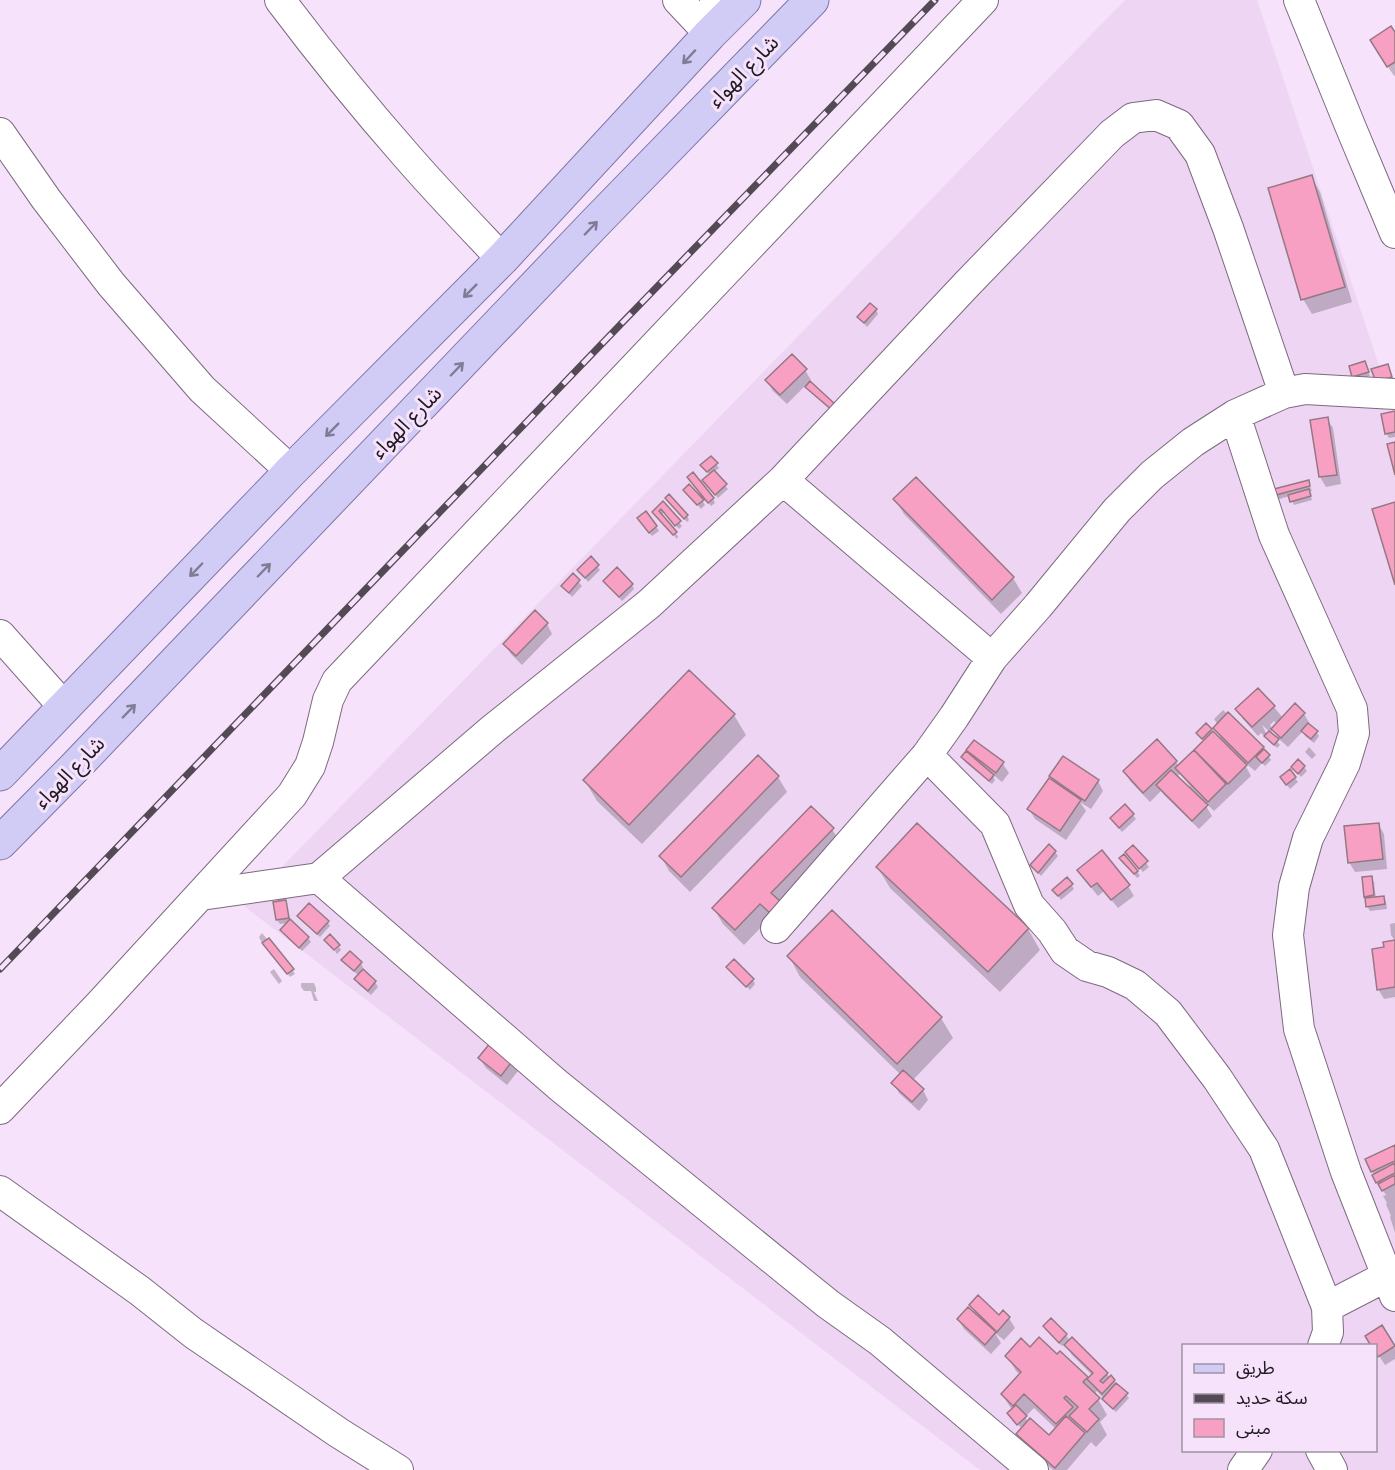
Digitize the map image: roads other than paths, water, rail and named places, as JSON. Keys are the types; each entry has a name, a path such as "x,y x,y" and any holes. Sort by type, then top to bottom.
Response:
{"main road":[{"name":"شارع الهواء","path":"0,843 812,0"},
{"path":"0,774 291,471 502,259 725,12"}],"street":[{"path":"280,0 376,121 502,259"},
{"path":"678,0 725,12"},
{"path":"0,1109 292,795 310,766 328,700 337,681 983,0"},
{"path":"1299,0 1395,233"},
{"path":"201,895 319,878 494,729 649,604 783,480 1063,184 1112,134 1132,118 1156,115 1179,125 1200,154 1228,228 1284,393"},
{"path":"0,132 46,199 111,284 202,389 291,471"},
{"path":"776,928 927,755 992,658 1117,510 1152,475 1193,442 1235,415 1284,393 1305,389 1395,394"},
{"path":"1235,415 1274,535 1352,709 1354,733 1345,763 1308,838 1294,887 1288,935 1299,1029 1346,1172 1391,1286 1327,1307"},
{"path":"783,480 992,658"},
{"path":"2,641 64,708"},
{"path":"927,755 995,824 1029,905 1052,931 1065,951 1087,966 1108,972 1135,985 1168,1013 1217,1078 1264,1149 1327,1307 1328,1332 1324,1344"},
{"path":"319,878 558,1085 828,1304 880,1341 1033,1470"},
{"path":"0,1191 140,1291 203,1340 339,1433 398,1470"},
{"path":"1243,1470 1256,1452"},
{"path":"1322,1452 1332,1470"}],"railway":[{"path":"0,969 935,0"}]}
